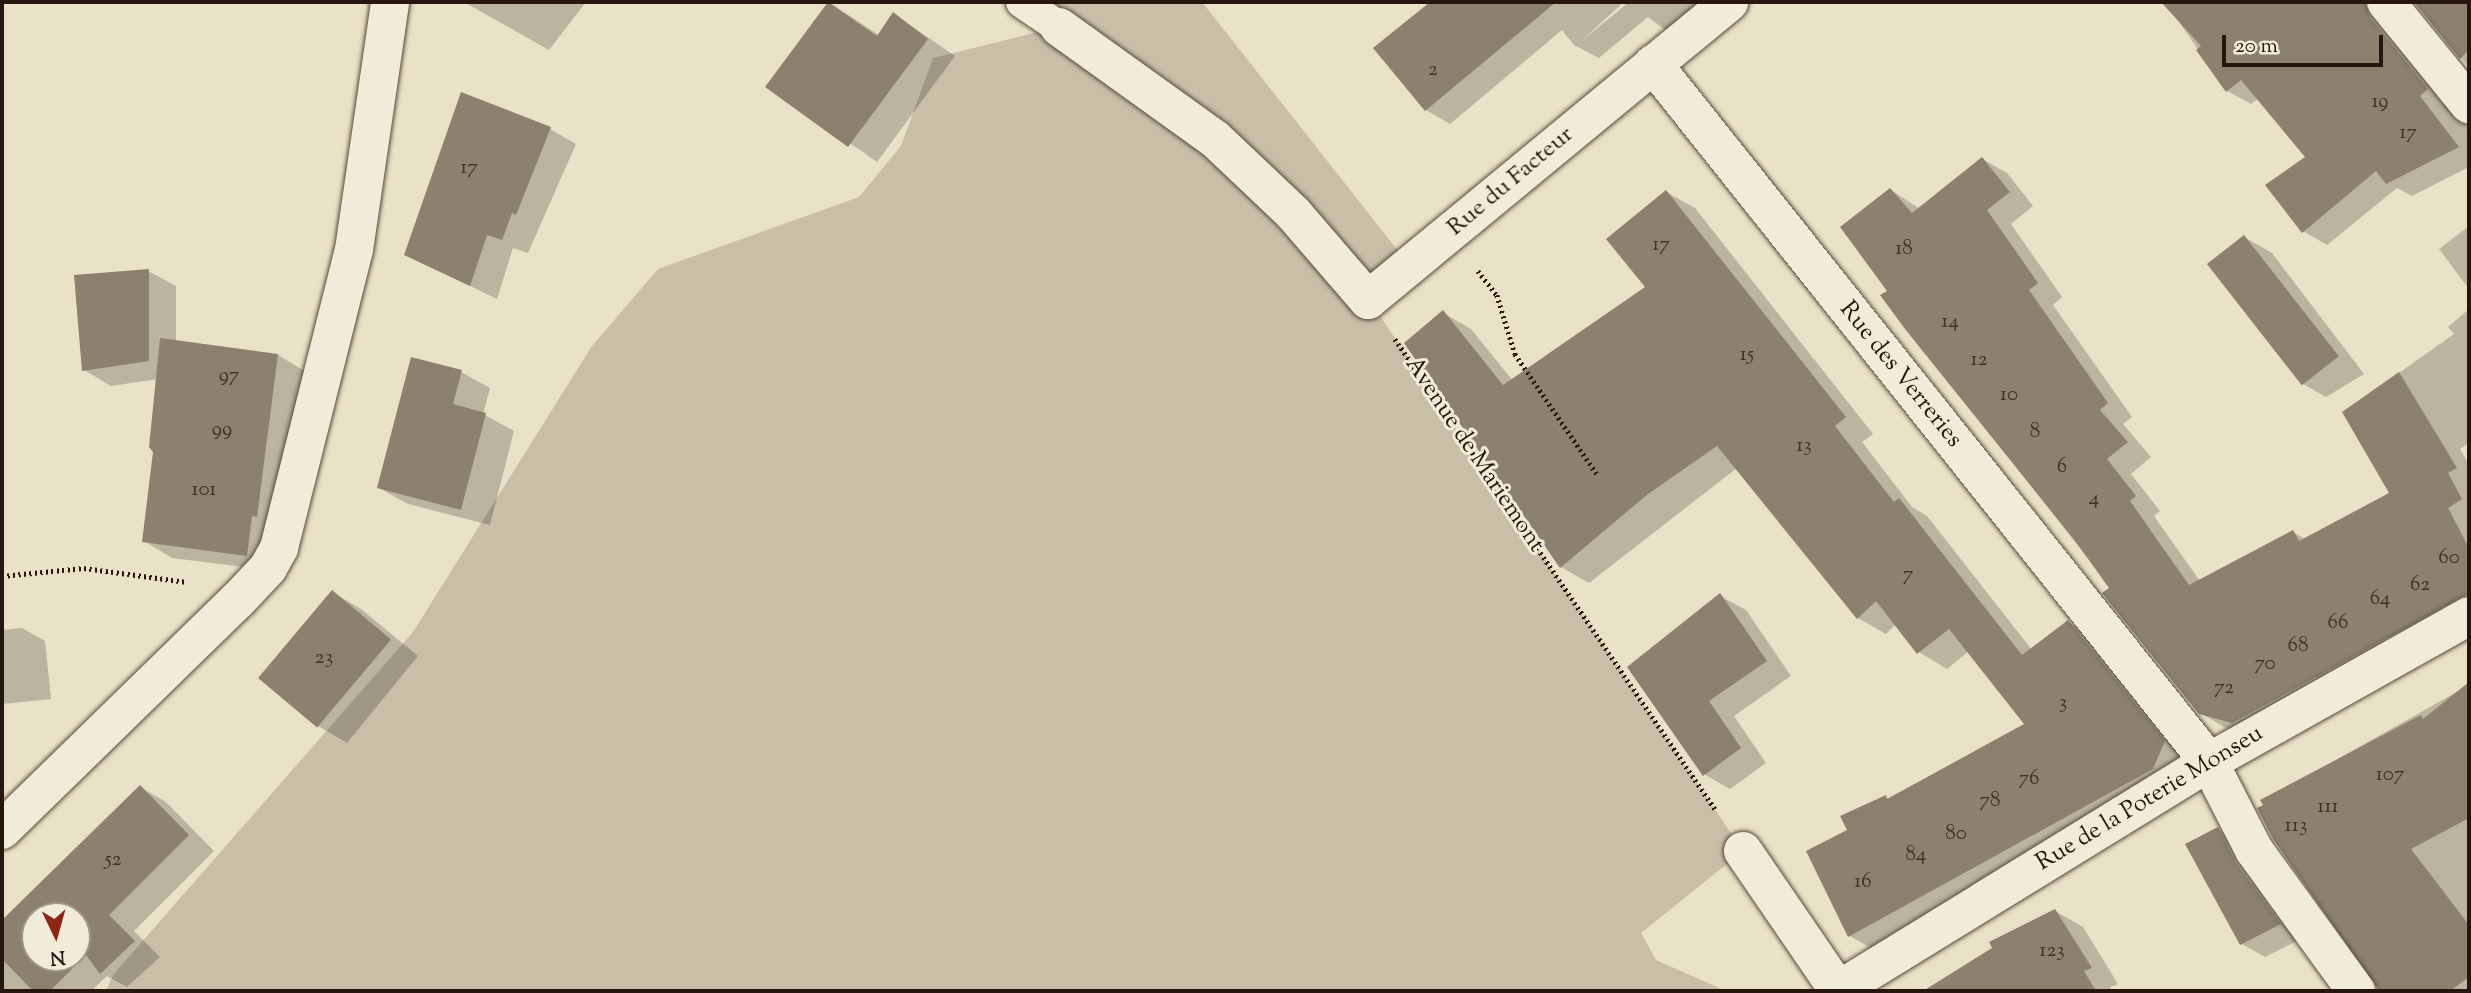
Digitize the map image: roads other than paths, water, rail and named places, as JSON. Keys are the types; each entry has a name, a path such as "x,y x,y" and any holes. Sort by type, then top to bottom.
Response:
{"street":[{"path":"12,820 237,601 268,568 286,531 354,250 390,2"},
{"path":"1653,64 1729,2"},
{"path":"2386,2 2469,104"},
{"name":"Rue du Facteur","path":"1059,27 1215,139 1293,213 1368,300 1653,64"},
{"name":"Rue des Verreries","path":"1653,64 2209,762"},
{"name":"Rue de la Poterie Monseu","path":"1837,991 2209,762 2469,616"},
{"path":"2209,762 2254,850 2356,991"},
{"path":"1743,851 1837,991"}],"lane":[{"path":"1022,2 1059,27"}]}
